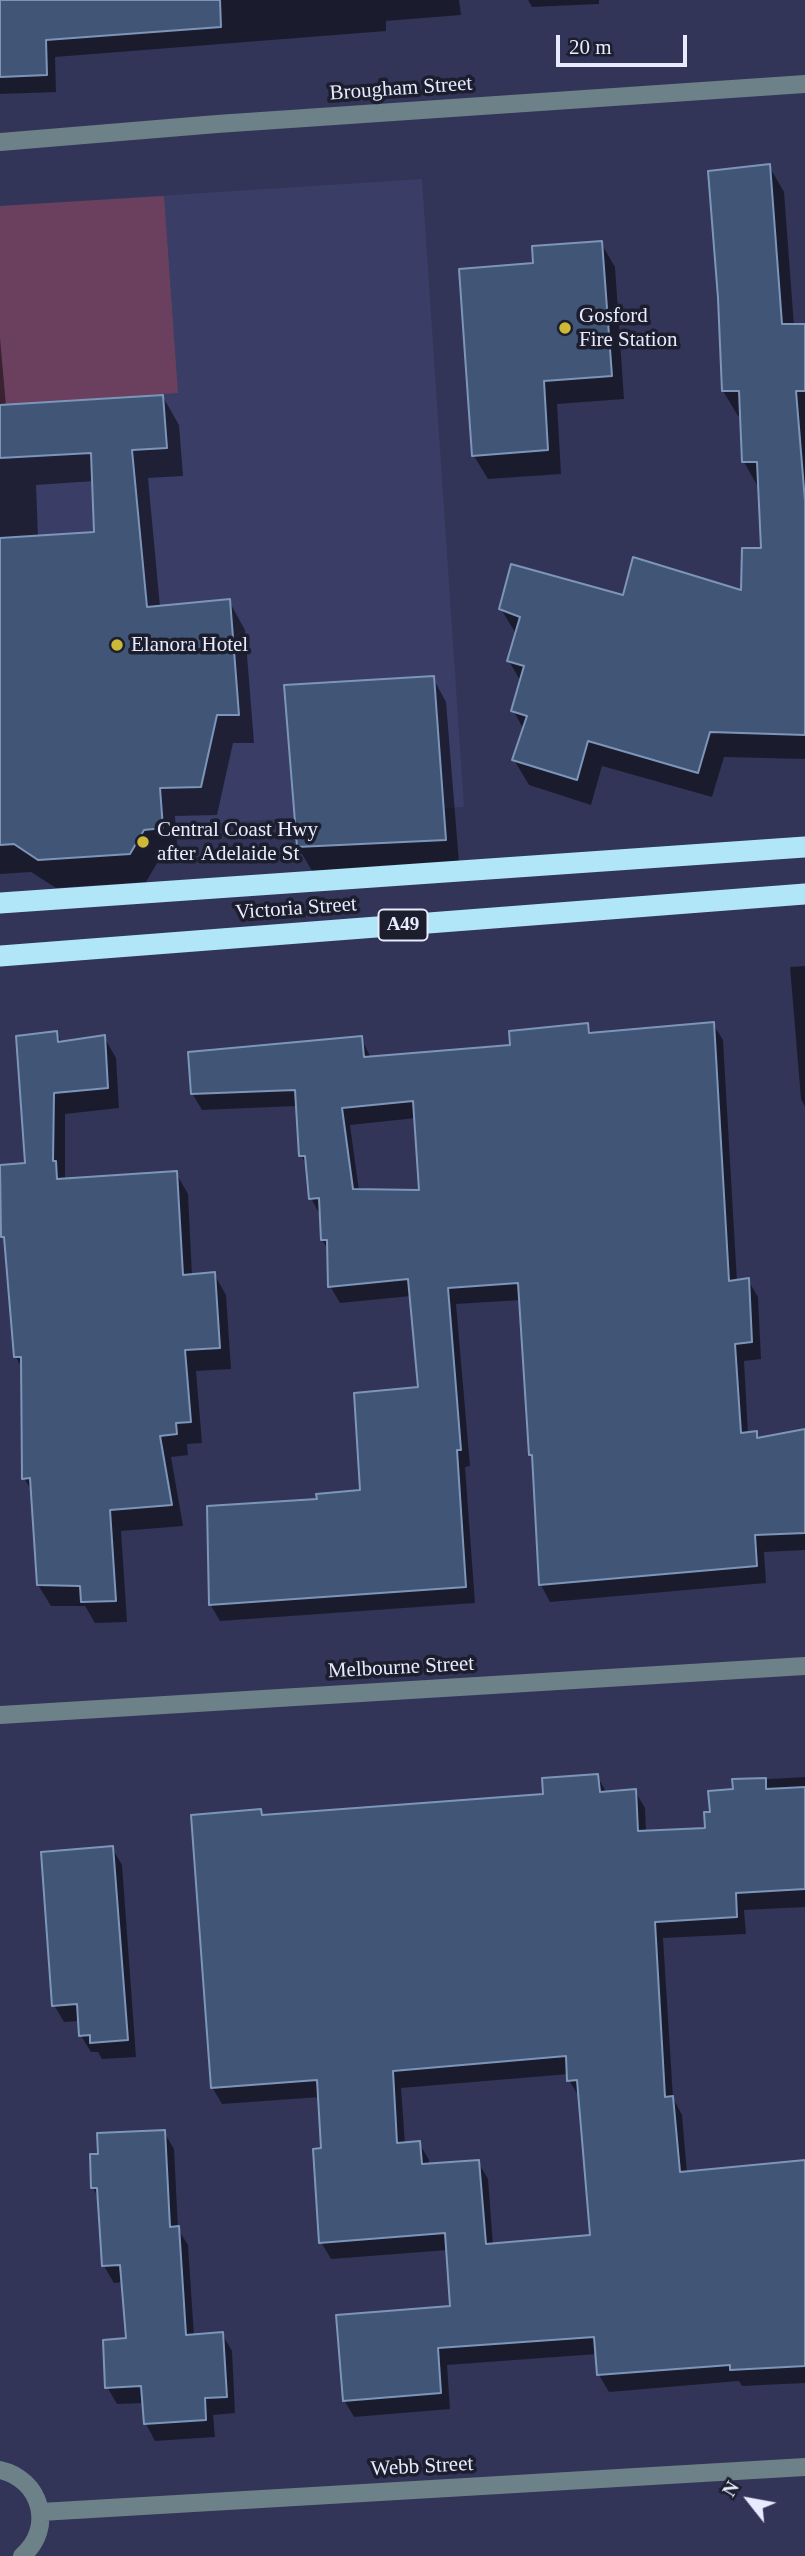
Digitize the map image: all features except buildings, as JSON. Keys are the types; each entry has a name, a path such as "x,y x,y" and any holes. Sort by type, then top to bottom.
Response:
{"highway":[{"name":"Victoria Street","path":"0,903 805,847"},
{"name":"Victoria Street","path":"0,956 805,894"}],"street":[{"name":"Brougham Street","path":"0,142 217,124 805,84"},
{"name":"Melbourne Street","path":"0,1715 805,1666"},
{"name":"Webb Street","path":"41,2512 805,2467"},
{"path":"0,2470 16,2475 28,2485 37,2498 41,2512 40,2528 34,2543 22,2556"}],"shaded area":[{"path":"422,179 464,807 0,837 0,206"},
{"path":"164,196 178,393 0,405 0,206"}],"place":[{"name":"Gosford Fire Station","path":"565,328"},
{"name":"Elanora Hotel","path":"117,645"},
{"name":"Central Coast Hwy after Adelaide St","path":"143,842"}]}
